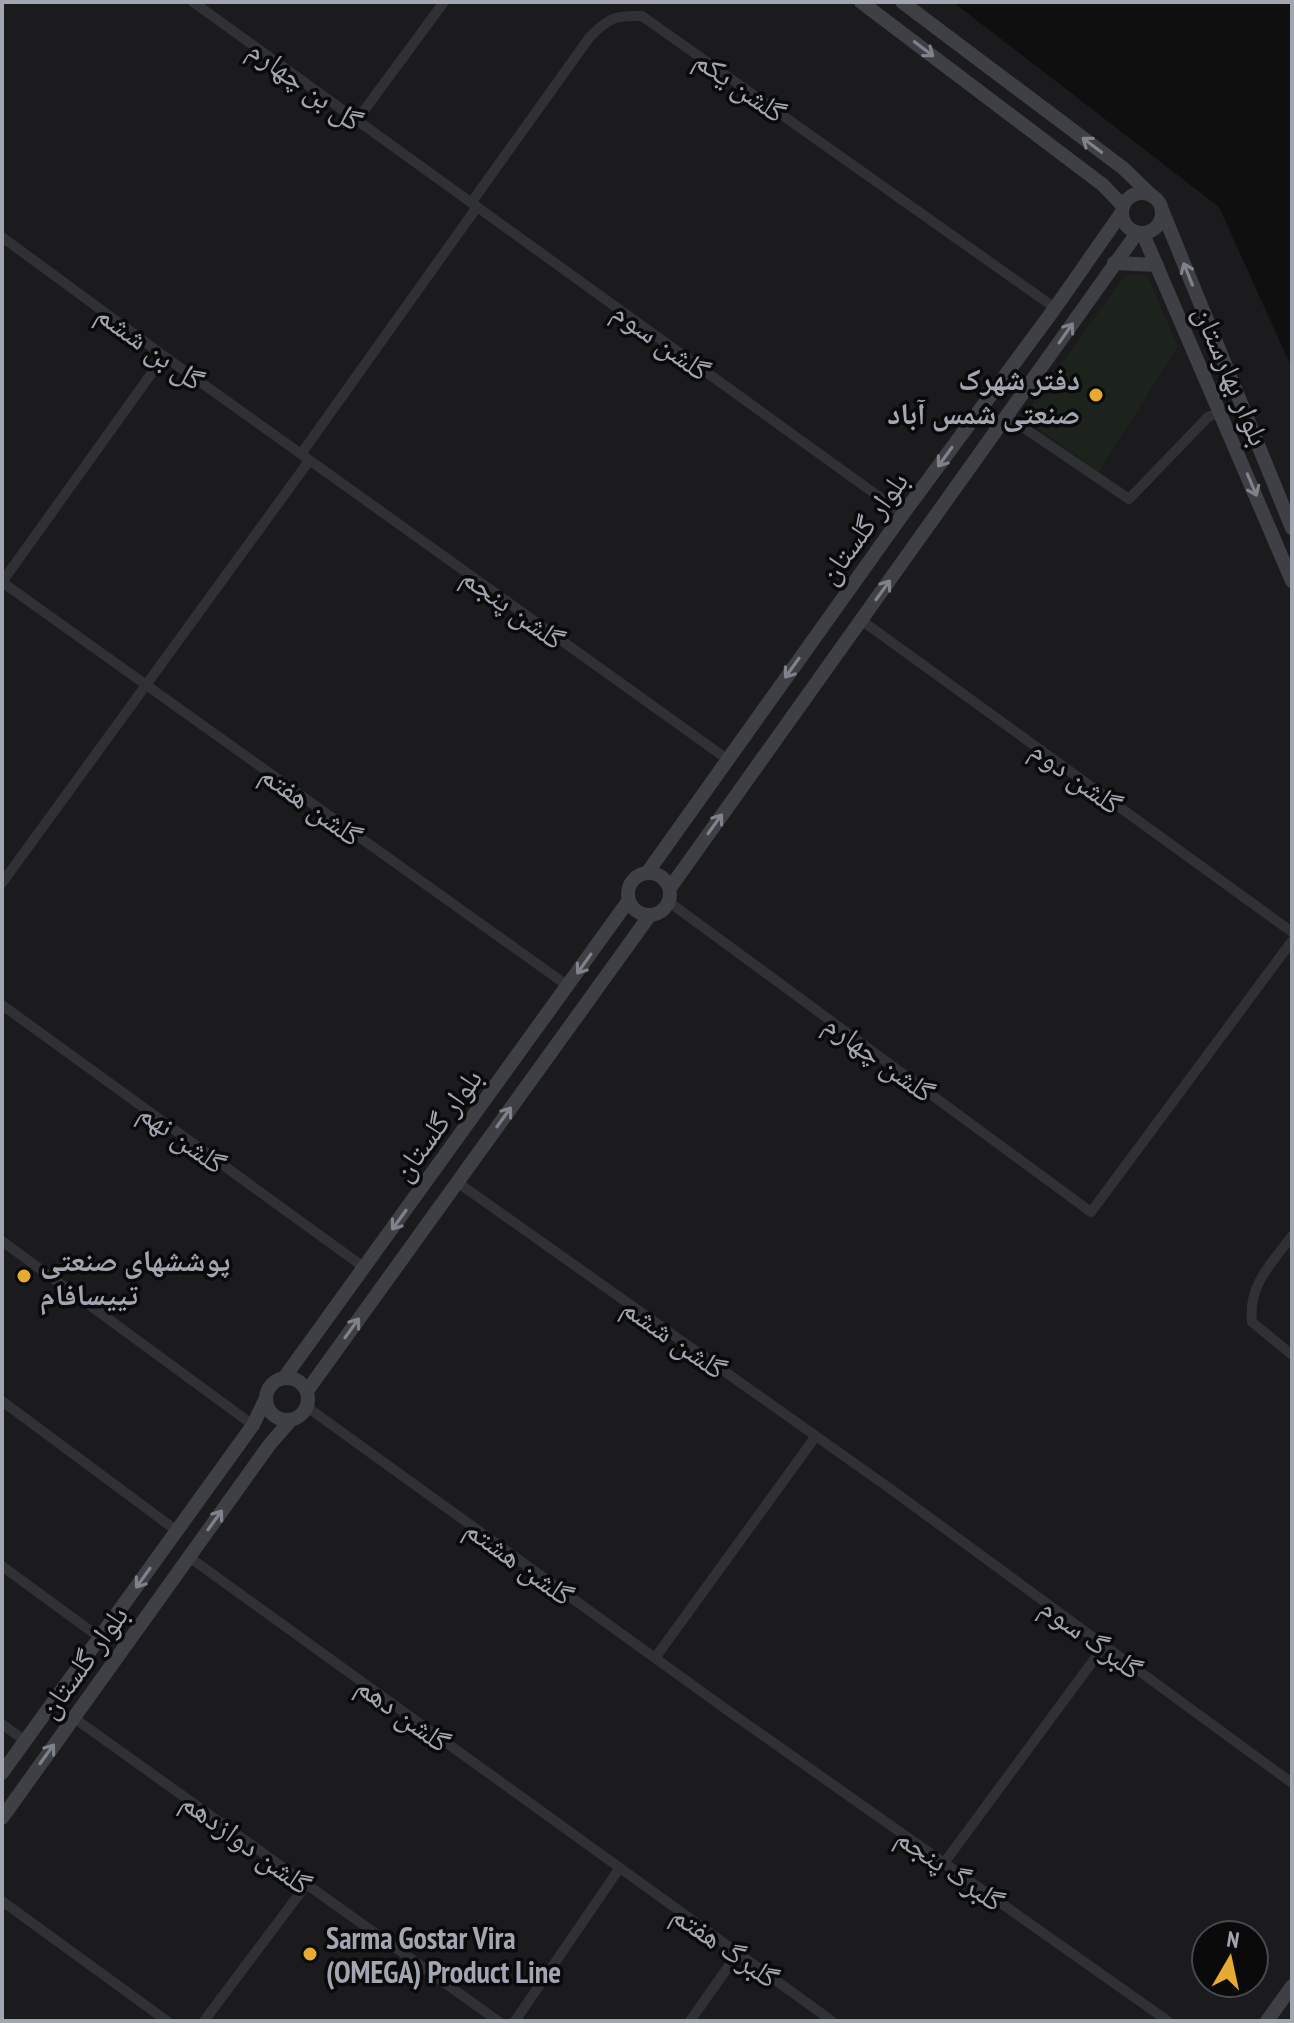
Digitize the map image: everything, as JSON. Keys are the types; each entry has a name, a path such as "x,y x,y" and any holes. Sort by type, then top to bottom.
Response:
{"street":[{"name":"گل بن چهارم","path":"193,2 420,166"},
{"path":"357,120 444,2"},
{"path":"861,2 1103,185 1122,209 1125,225 1140,233 1156,228 1162,210 1156,199 1123,168 902,2"},
{"name":"گلشن یکم","path":"2,883 147,685 305,458 589,38 605,21 622,15 642,16 1055,308"},
{"name":"گلشن سوم","path":"420,166 903,514"},
{"path":"1122,209 1132,196 1151,195"},
{"name":"بلوار گلستان","path":"647,873 903,514 1088,263 1122,209"},
{"name":"بلوار بهارستان","path":"1162,210 1292,528"},
{"name":"بلوار گلستان","path":"669,895 1114,263 1140,233"},
{"name":"بلوار بهارستان","path":"1140,233 1157,265 1292,581"},
{"name":"گل بن ششم","path":"2,237 305,458"},
{"path":"1088,263 1105,276"},
{"path":"1114,263 1157,265"},
{"path":"2,582 164,356"},
{"path":"1008,417 1129,499 1208,417 1221,412"},
{"name":"گلشن پنجم","path":"305,458 727,759"},
{"name":"گلشن هفتم","path":"2,582 568,986"},
{"name":"گلشن دوم","path":"861,620 1292,932"},
{"path":"647,873 663,878 669,895 661,911 650,915 637,911 629,900 630,886 634,880 647,873"},
{"name":"گلشن چهارم","path":"669,895 1091,1212 1292,941"},
{"name":"بلوار گلستان","path":"284,1378 629,900"},
{"name":"بلوار گلستان","path":"307,1391 650,915"},
{"name":"گلشن نهم","path":"2,1005 365,1268"},
{"name":"گلشن ششم","path":"457,1182 892,1490"},
{"path":"1292,1236 1259,1280 1250,1305 1252,1322 1292,1355"},
{"path":"2,1241 253,1425"},
{"path":"284,1378 298,1381 307,1391 307,1407 301,1416 291,1420 271,1414 266,1398 271,1385 284,1378"},
{"name":"بلوار گلستان","path":"2,1773 253,1425 266,1398"},
{"path":"2,1401 177,1531"},
{"name":"گلشن هشتم","path":"307,1407 734,1715"},
{"name":"بلوار گلستان","path":"2,1818 270,1444 291,1420"},
{"path":"655,1658 816,1436"},
{"name":"گلبرگ سوم","path":"892,1490 1292,1783"},
{"name":"گلشن دهم","path":"189,1557 619,1869"},
{"path":"2,1566 99,1637"},
{"path":"944,1863 1104,1646"},
{"name":"گلبرگ پنجم","path":"734,1715 1168,2021"},
{"name":"گلشن دوازدهم","path":"74,1718 498,2021"},
{"path":"2,1724 25,1741"},
{"path":"515,2021 619,1869"},
{"name":"گلبرگ هفتم","path":"619,1869 832,2021"},
{"path":"204,2021 306,1885"},
{"path":"2,1901 167,2021"},
{"path":"690,2021 738,1953"},
{"path":"1267,2021 1292,1986"}],"shaded area":[{"path":"2,2 953,2 1219,207 1292,368 1292,2021 2,2021"},
{"path":"1126,274 1147,275 1178,347 1098,472 1023,417"}],"place":[{"name":"دفتر شهرک صنعتی شمس آباد","path":"1096,395"},
{"name":"پوششهای صنعتی تییسافام","path":"24,1276"},
{"name":"Sarma Gostar Vira (OMEGA) Product Line","path":"310,1954"}]}
